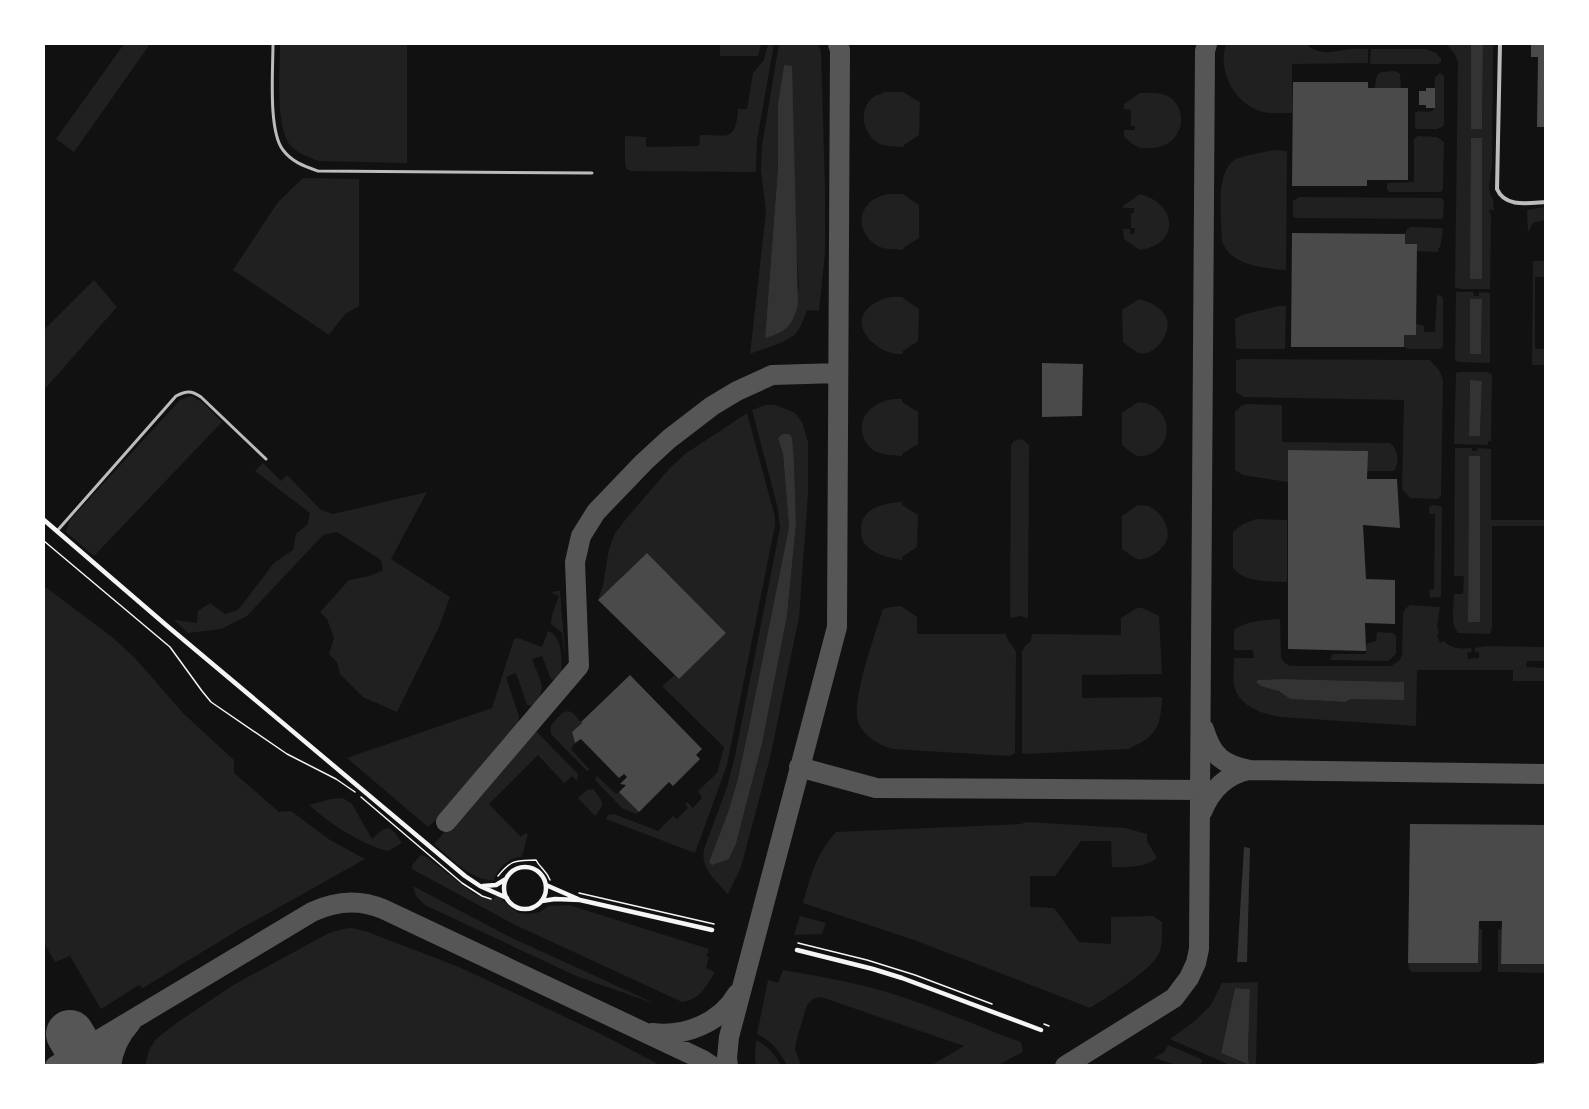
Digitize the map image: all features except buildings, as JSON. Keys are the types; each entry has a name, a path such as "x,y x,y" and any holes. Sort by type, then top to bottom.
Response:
{"main road":[{"path":"44,520 465,876 480,886 507,898"},
{"path":"480,886 496,885 514,870 527,867 538,870 549,883 580,900"},
{"path":"506,879 504,889 507,898 510,903 521,908 532,908 542,901 549,883"},
{"path":"542,901 580,900 712,930"},
{"path":"797,950 883,972 1041,1030"}],"street":[{"path":"273,44 273,126 282,149 299,165 318,171 592,173"},
{"path":"1500,44 1497,189 1499,195 1517,204 1545,202"},
{"path":"57,531 176,396 187,391 194,392 201,397 266,459"},
{"path":"1535,1065 1545,1064"}],"path":[{"path":"44,541 170,647 211,702 287,754 346,785 470,889 490,899 495,897 496,893"},
{"path":"496,885 495,879 506,867 520,860 536,860 547,872 549,883"},
{"path":"573,891 714,924"}],"shaded area":[{"path":"124,44 150,44 74,152 56,139"},
{"path":"280,44 407,44 407,163 319,161 293,148 285,136 280,111"},
{"path":"720,44 761,44 758,56 720,56"},
{"path":"768,44 774,44 757,140 756,171 631,171 627,169 625,136 646,137 646,147 699,146 700,135 724,135 732,132 737,120 738,109 747,109 753,73 764,60"},
{"path":"779,44 818,44 821,52 825,189 825,252 819,311 807,310 792,337 750,354 766,212 761,170 762,146","holes":["784,65 799,288 765,338 778,167 778,104"]},
{"path":"1226,44 1306,44 1323,52 1368,49 1368,63 1292,64 1292,113 1266,113 1244,102 1231,86 1224,65"},
{"path":"1446,44 1471,44 1471,128 1482,129 1483,44 1493,44 1492,165 1489,186 1494,210 1489,210 1491,215 1490,289 1455,287 1458,62","holes":["1482,138 1482,279 1470,279"]},
{"path":"1471,44 1483,44 1482,129 1471,129"},
{"path":"1371,49 1426,49 1436,53 1441,62 1438,64 1370,64"},
{"path":"784,65 792,66 798,304 794,318 788,327 765,338 778,167 778,103"},
{"path":"1395,71 1400,74 1401,88 1375,88 1379,73"},
{"path":"1440,73 1444,76 1444,126 1437,129 1416,129 1415,113 1434,110 1435,77"},
{"path":"884,92 903,92 920,102 919,135 904,147 880,144 874,140 866,128 864,114 869,101"},
{"path":"1140,93 1158,93 1168,96 1179,110 1181,118 1177,134 1164,146 1141,148 1124,137 1124,130 1135,130 1135,126 1131,126 1131,110 1124,109 1124,104"},
{"path":"1418,136 1437,137 1444,142 1443,189 1441,192 1389,192 1387,183 1414,182 1414,139"},
{"path":"1471,138 1482,138 1482,279 1470,279"},
{"path":"1274,150 1287,151 1286,270 1258,267 1240,261 1232,256 1222,241 1222,185 1229,165 1236,159"},
{"path":"303,178 359,179 359,306 345,314 329,335 233,270 278,202"},
{"path":"888,194 904,194 919,205 919,238 903,250 880,247 869,239 863,228 862,216 868,204"},
{"path":"1140,194 1161,206 1167,214 1169,223 1168,232 1163,240 1154,246 1140,250 1124,239 1123,229 1130,229 1130,234 1135,233 1135,228 1131,228 1131,213 1134,213 1134,208 1123,208 1123,206"},
{"path":"1299,197 1441,198 1444,201 1443,218 1297,218 1293,217 1293,201"},
{"path":"1545,207 1545,220 1533,223 1528,232 1527,210"},
{"path":"1411,227 1441,228 1443,230 1438,252 1417,251 1417,244 1405,244 1405,234"},
{"path":"1533,261 1545,261 1545,277 1535,277 1535,349 1545,349 1545,365 1532,365"},
{"path":"94,280 117,307 44,390 44,330"},
{"path":"1456,292 1473,292 1474,296 1479,296 1479,292 1490,293 1490,363 1455,360","holes":["1470,299 1482,299 1481,354 1470,354"]},
{"path":"1437,295 1443,298 1443,346 1440,349 1404,347 1404,335 1416,335 1416,324 1424,326 1424,332 1435,332"},
{"path":"892,297 903,297 919,309 918,341 903,351 903,354 892,353 880,348 872,342 862,327 864,313 869,307"},
{"path":"1139,299 1158,307 1164,313 1168,323 1162,342 1145,353 1137,352 1123,342 1122,310"},
{"path":"1470,299 1482,299 1481,354 1470,354"},
{"path":"1286,306 1285,349 1236,348 1235,319 1242,315"},
{"path":"1236,360 1430,360 1439,370 1443,380 1441,496 1438,499 1410,498 1402,489 1404,400 1244,397 1236,392"},
{"path":"1486,372 1492,374 1491,442 1488,441 1488,445 1454,444 1456,373","holes":["1470,381 1482,381 1480,436 1469,436"]},
{"path":"1470,380 1482,381 1480,436 1469,436"},
{"path":"191,396 202,402 222,422 94,556 66,532 70,520 180,400"},
{"path":"902,399 902,402 918,412 918,444 902,456 874,451 863,436 863,422 869,410 880,403"},
{"path":"1138,402 1151,405 1159,411 1164,418 1167,432 1161,446 1156,451 1140,456 1122,445 1122,413"},
{"path":"1246,404 1282,405 1282,442 1390,443 1396,452 1396,468 1394,471 1367,471 1367,451 1289,450 1288,482 1243,475 1235,470 1235,412"},
{"path":"765,405 776,405 795,413 802,422 808,442 808,494 799,617 770,758 741,867 728,894 714,879 703,856 727,787 735,756 780,528 778,509 752,410","holes":["778,439 794,462 796,524 787,616 762,744 736,844 729,859 709,862 737,782 789,527 783,454"]},
{"path":"747,413 775,517 775,525 727,765 695,853 606,819 608,815 614,814 658,831 673,816 677,819 688,808 685,804 687,802 693,808 702,798 698,791 717,773 724,747 662,686 675,675 679,679 726,633 647,553 598,600 609,549 615,533 626,519 685,454"},
{"path":"782,434 789,434 792,438 796,524 787,616 762,744 736,844 729,859 712,865 709,862 737,782 789,527 783,454 778,439"},
{"path":"1022,439 1029,445 1028,618 1020,616 1010,618 1011,445 1014,441"},
{"path":"1455,448 1472,448 1472,451 1477,451 1478,448 1491,449 1491,520 1545,520 1545,526 1492,526 1492,627 1490,634 1458,633 1453,619 1454,594 1463,594 1464,576 1454,576","holes":["1480,456 1468,622 1469,457"]},
{"path":"1469,456 1480,456 1480,622 1468,622"},
{"path":"263,463 281,481 287,475 321,510 333,514 427,492 391,559 450,597 439,627 397,712 363,697 340,674 337,662 329,654 334,638 327,619 320,612 349,580 370,576 383,570 381,560 337,532 323,535 247,616 221,629 188,633 174,620 197,623 198,611 210,603 225,614 238,610 274,563 293,550 296,534 308,524 310,513 255,471"},
{"path":"902,502 902,505 918,515 917,547 902,557 902,560 876,553 867,547 863,542 861,530 864,516 874,508"},
{"path":"1138,505 1153,508 1161,516 1168,531 1166,542 1161,548 1150,557 1142,559 1122,549 1122,516"},
{"path":"1432,505 1442,508 1441,597 1430,598 1429,590 1434,589 1435,514 1429,514 1429,507"},
{"path":"1256,519 1287,520 1287,582 1251,579 1233,568 1233,532 1243,524"},
{"path":"44,586 112,637 134,657 184,714 234,760 234,773 279,812 291,811 330,840 365,859 240,929 143,988 139,985 101,1009 70,956 55,962 44,943"},
{"path":"560,591 566,667 562,633 551,624 559,596 551,593"},
{"path":"1410,605 1440,607 1437,636 1440,643 1444,641 1457,648 1471,648 1472,652 1467,653 1468,659 1479,658 1479,652 1475,652 1475,648 1487,646 1545,647 1545,661 1527,661 1526,667 1545,668 1545,681 1513,681 1513,670 1417,670 1416,726 1281,717 1250,707 1236,692 1234,658 1254,658 1253,650 1234,650 1234,630 1239,627 1255,622 1280,619 1281,658 1290,666 1391,666 1400,660 1402,655 1403,613","holes":["1259,680 1404,682 1404,699 1351,699 1345,702 1290,699"]},
{"path":"901,606 917,617 917,634 1006,634 1016,652 1015,753 1010,756 892,749 873,740 865,733 859,724 857,715 860,685 883,609"},
{"path":"1137,608 1159,616 1162,674 1082,675 1082,698 1162,697 1160,716 1155,730 1145,740 1128,749 1022,753 1022,652 1031,641 1032,634 1121,635 1121,618"},
{"path":"548,631 559,642 562,671 555,680 551,679 542,656 532,659 542,688 534,706 527,705 516,673 506,677 519,716 518,724 445,811 428,827 347,758 492,708 514,639 518,638 542,647"},
{"path":"1377,632 1393,633 1396,636 1396,654 1388,661 1330,660 1333,654 1366,654 1366,644 1376,641"},
{"path":"1282,679 1404,682 1404,700 1351,699 1345,702 1290,699 1256,682"},
{"path":"568,711 582,723 572,732 575,743 571,749 590,770 587,771 551,734 551,725 562,713"},
{"path":"534,729 578,774 577,781 572,776 564,783 538,755 489,804 521,837 528,834 521,857 504,864 494,880 477,877 462,868 434,844"},
{"path":"597,776 616,794 619,792 639,812 636,814 622,808 595,780"},
{"path":"593,789 602,802 595,816 578,798 587,790"},
{"path":"343,798 352,804 372,839 382,830 389,828 402,843 388,851 368,844 336,826 309,805"},
{"path":"1027,822 1125,828 1147,834 1147,841 1157,858 1141,865 1112,867 1111,841 1081,841 1055,876 1030,876 1030,907 1054,908 1079,942 1111,944 1111,917 1153,916 1162,922 1161,948 1153,962 1127,984 1090,1008 917,941 803,903 819,857 836,832"},
{"path":"1244,847 1250,848 1247,962 1237,962"},
{"path":"421,855 474,894 492,900 497,895 519,913 528,914 540,912 549,906 569,905 709,949 706,956 709,957 706,968 715,972 698,995 682,1002 513,924 412,869 412,865"},
{"path":"413,886 506,935 656,1004 576,976 425,905 416,896"},
{"path":"800,916 826,923 822,934 794,935"},
{"path":"352,928 459,967 599,1033 660,1065 145,1066 149,1050 156,1039 235,984 329,933"},
{"path":"1479,929 1482,929 1482,970 1479,972 1412,972 1409,969 1408,963 1478,963"},
{"path":"1498,929 1502,930 1502,964 1545,964 1545,973 1498,972"},
{"path":"783,970 835,979 887,992 1021,1042 1023,1052 998,1065 932,1065 964,1046 821,997 813,999 807,1005 797,1038 795,1049 801,1065 787,1065 775,1047 757,1034 768,980 778,983"},
{"path":"1258,982 1256,1065 1249,1065 1248,1054 1250,989 1235,988 1221,1053 1248,1065 1230,1065 1170,1039 1196,1020 1211,1005 1222,983"},
{"path":"1235,988 1250,989 1249,1065 1221,1053"},
{"path":"756,1040 770,1051 781,1065 756,1065"},
{"path":"1168,1045 1203,1060 1200,1065 1177,1065 1154,1058 1164,1052"}],"taxiway":[{"path":"728,1066 729,1037 837,627 840,50 838,44"},
{"path":"1065,1066 1174,998 1189,978 1199,949 1205,51 1207,44"},
{"path":"446,822 579,666 575,562 581,536 596,512 669,439 712,406 737,391 772,375 838,373"},
{"path":"1204,729 1211,746 1220,758 1250,770 1546,774"},
{"path":"799,767 876,788 1201,790"},
{"path":"1202,812 1210,797 1221,784 1234,775 1250,770"},
{"path":"55,1066 312,912 329,905 347,903 365,904 383,909 712,1066"},
{"path":"652,1033 677,1033 701,1026 721,1013 737,994"},
{"path":"111,1066 118,1043 131,1023"}],"runway":[{"path":"70,1034 89,1066"}]}
